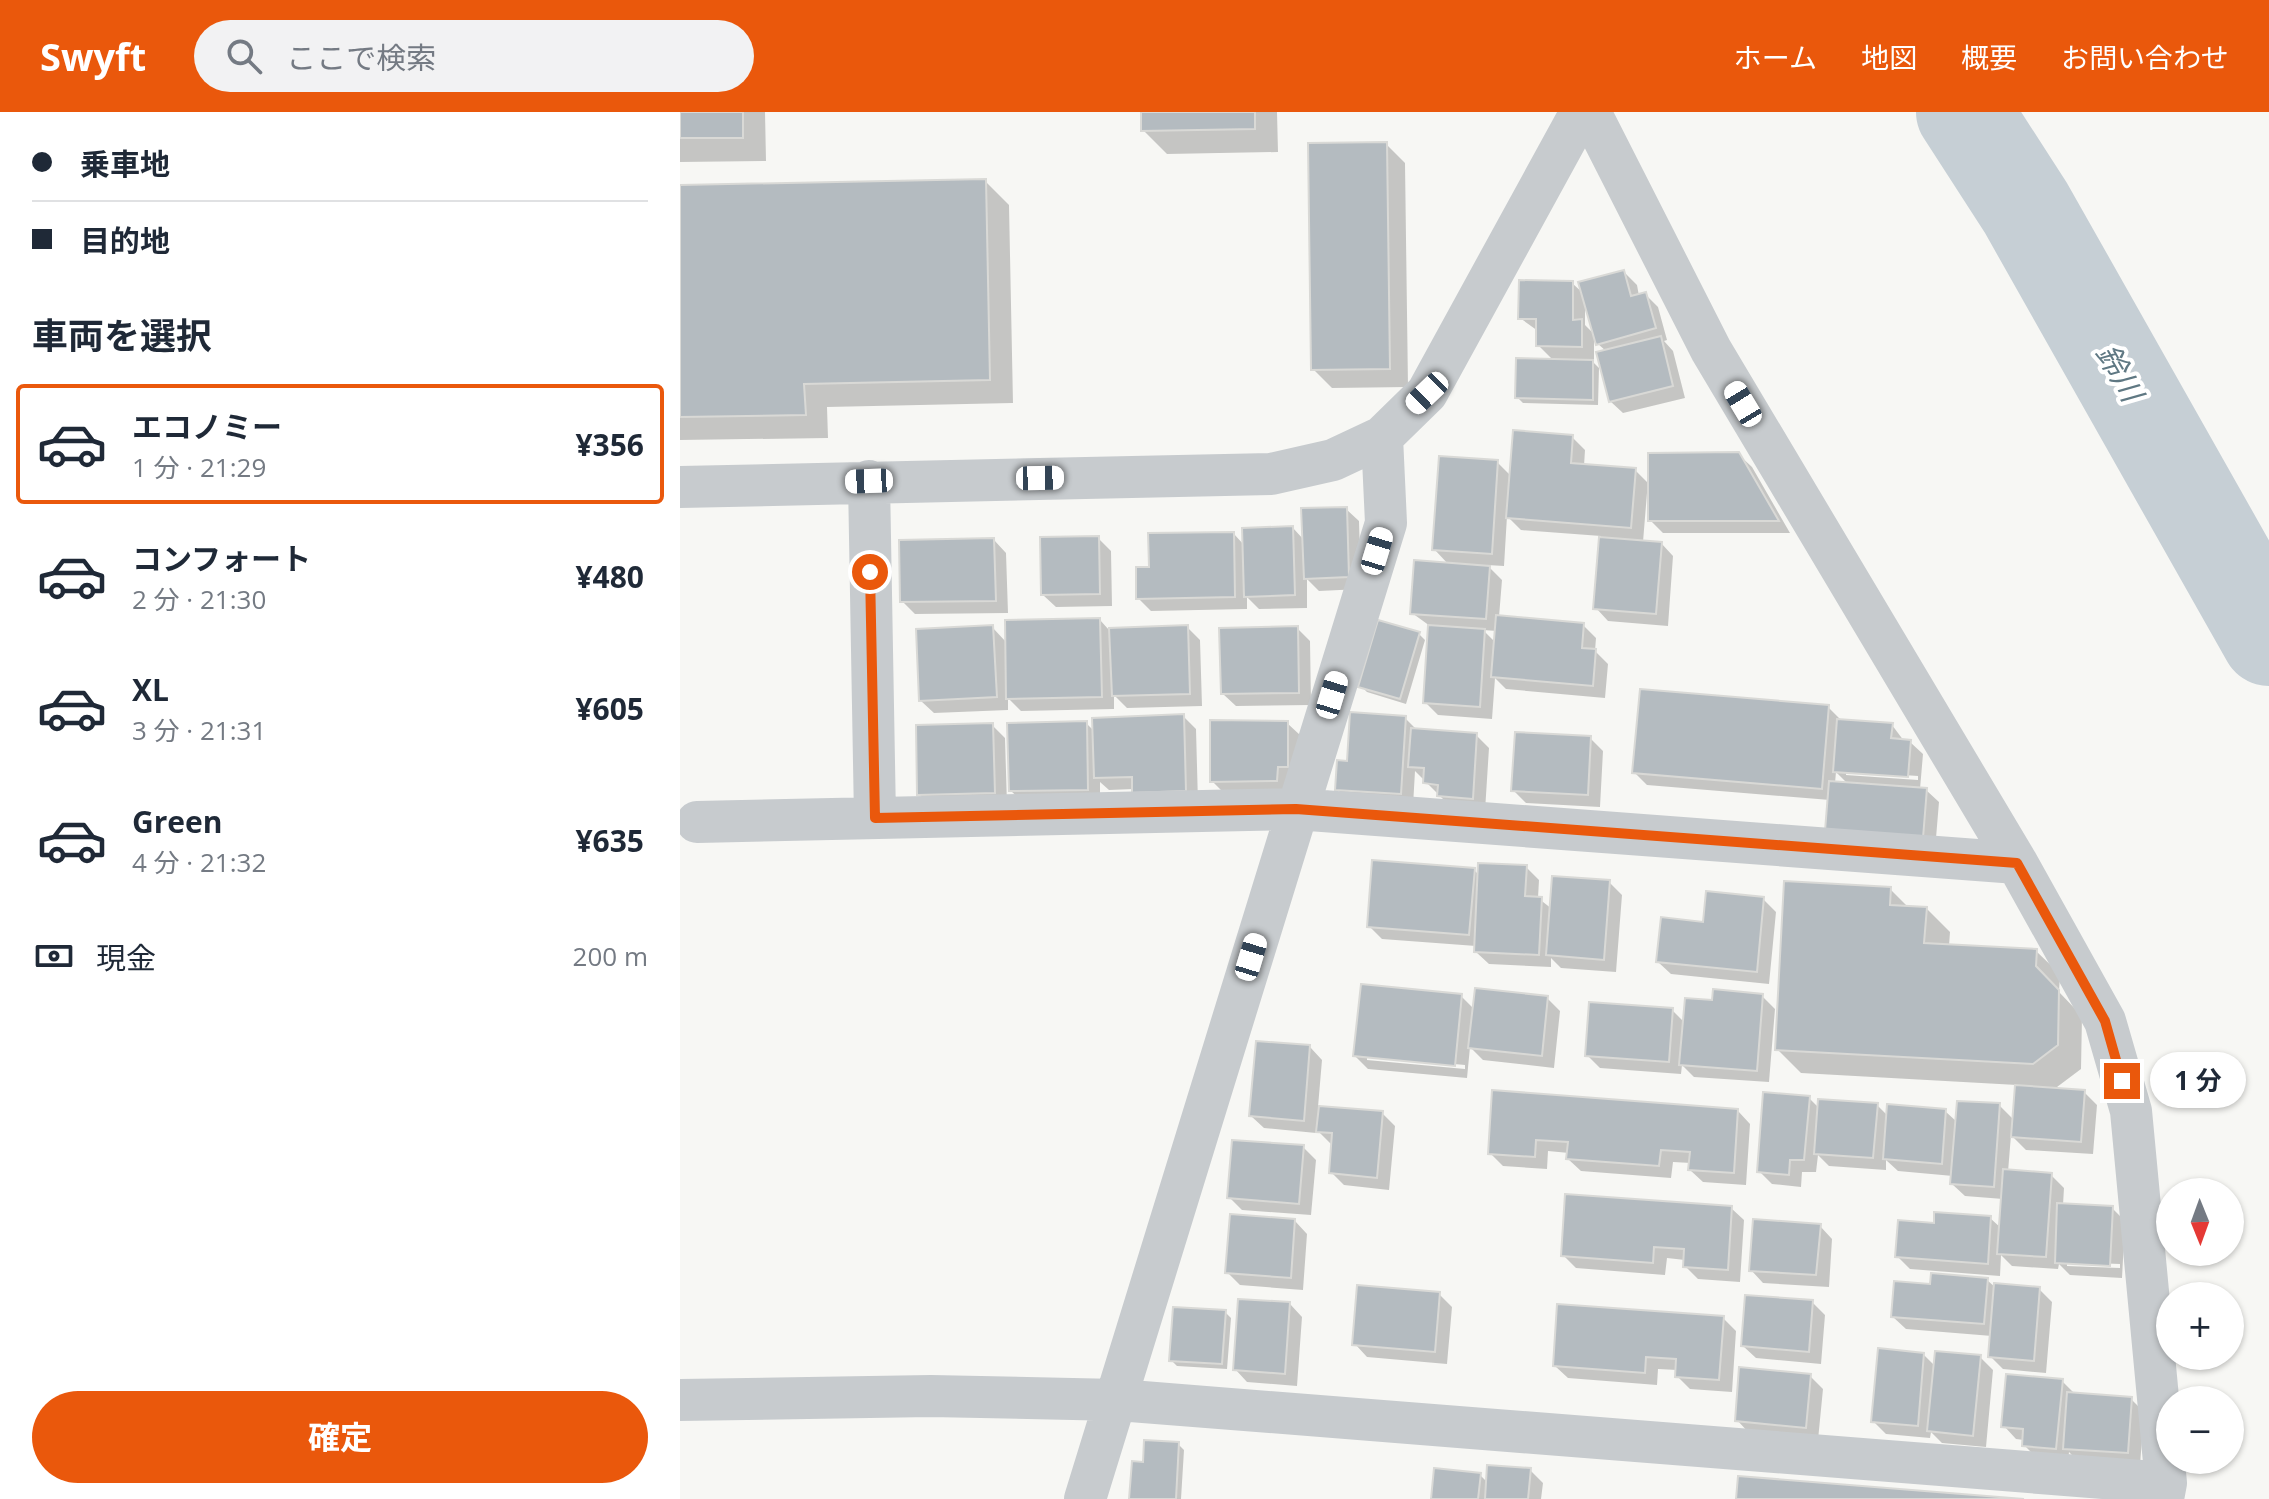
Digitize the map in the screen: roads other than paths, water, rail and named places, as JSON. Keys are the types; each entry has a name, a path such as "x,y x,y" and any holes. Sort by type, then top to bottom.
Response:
{"street":[{"path":"680,487 1271,474 1333,460 1382,437 1427,393 1581,112"},
{"path":"680,1400 931,1396 1118,1400 2165,1491 2131,1111 2105,1021 2017,863 1711,350 1590,112"},
{"path":"1085,1499 1386,523 1382,437"},
{"path":"869,481 875,818"},
{"path":"697,822 1296,809 2017,863"}],"waterway":[{"name":"鈴川","path":"1964,112 2026,208 2269,638"}]}
